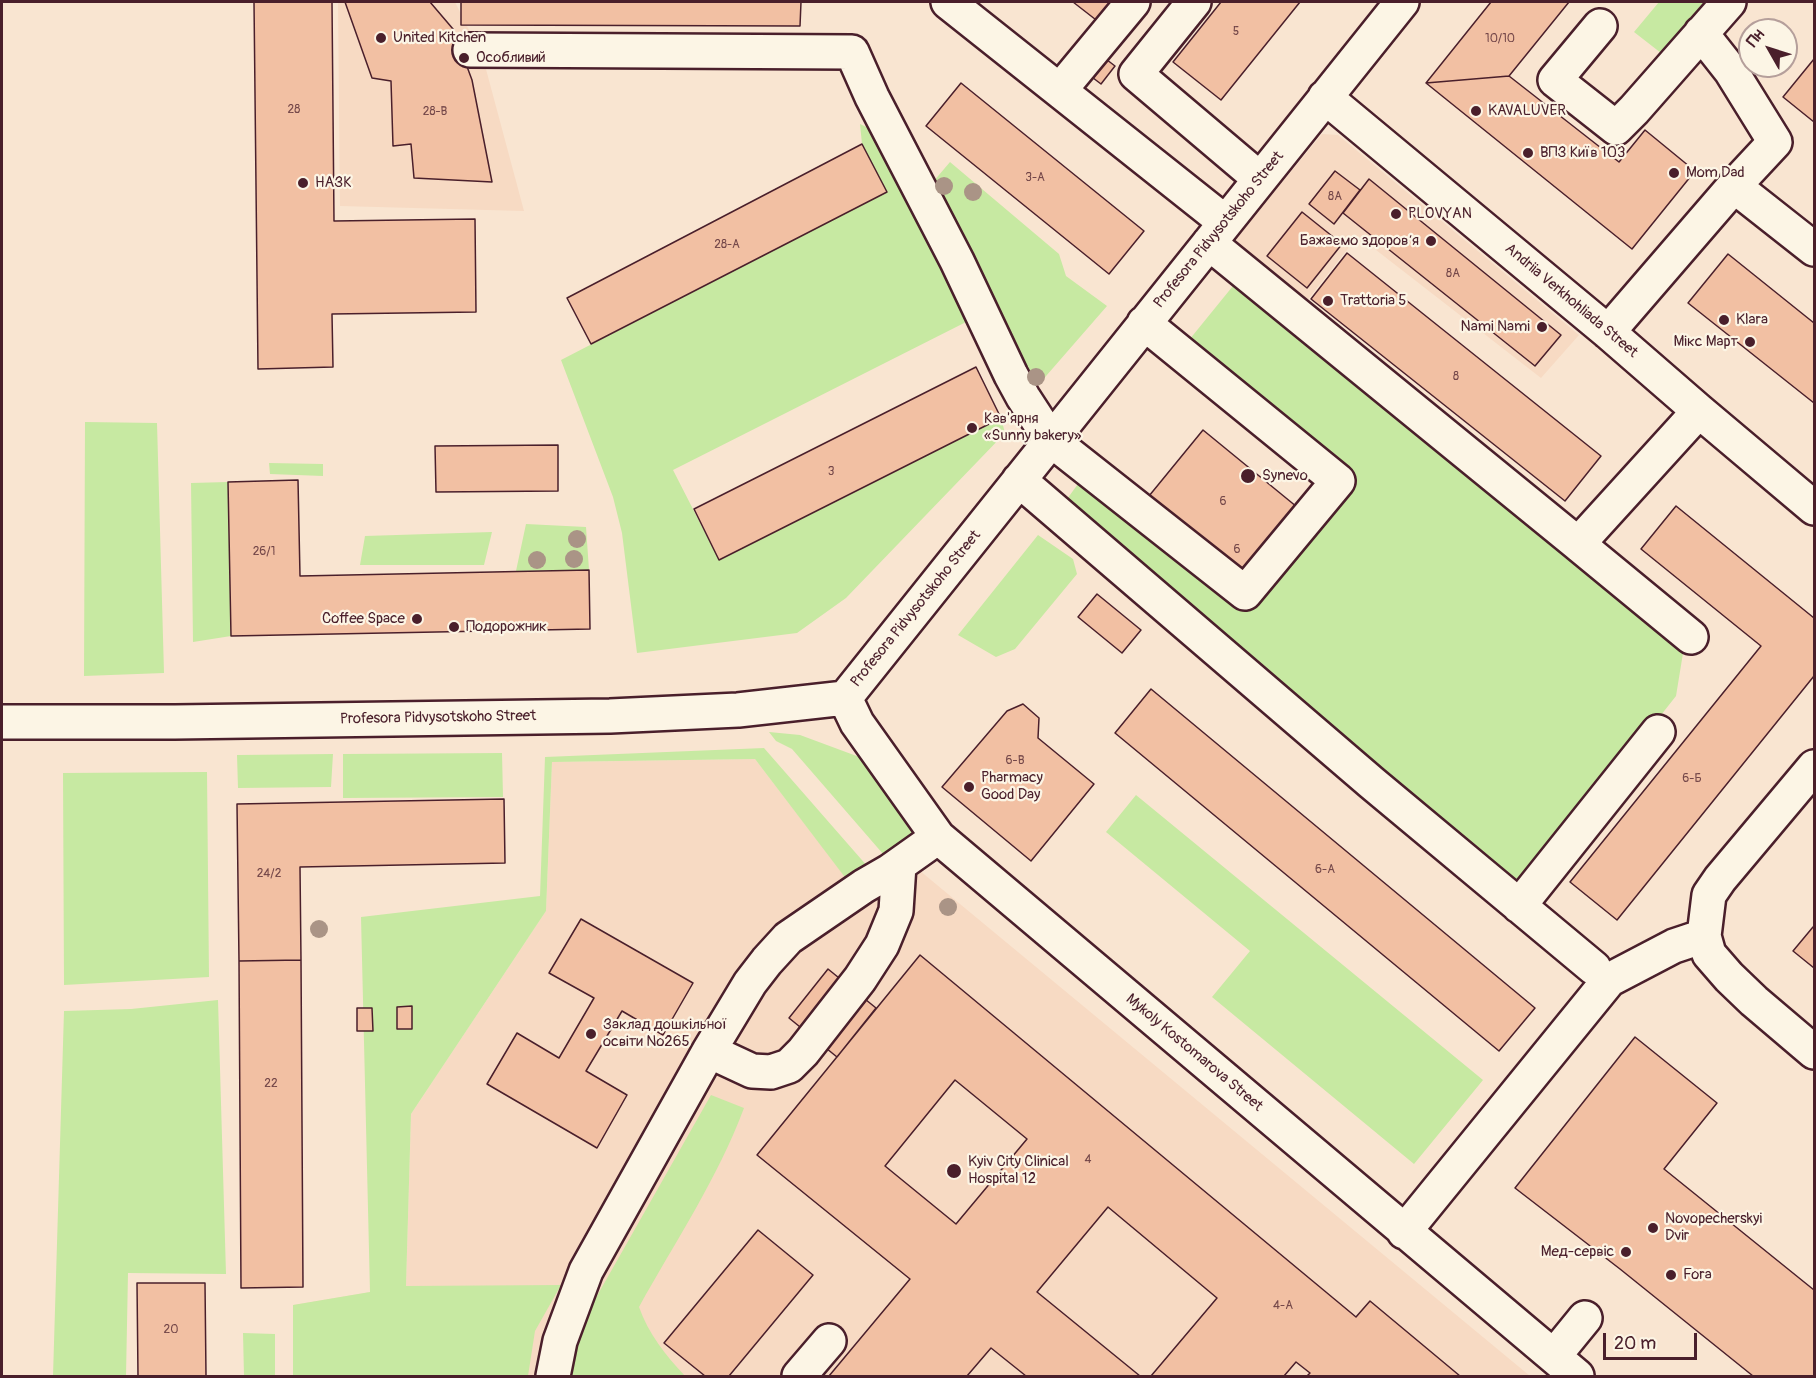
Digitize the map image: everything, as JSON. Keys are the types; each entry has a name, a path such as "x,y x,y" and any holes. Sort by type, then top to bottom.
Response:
{"street":[{"path":"948,2 1060,90 1217,232 1578,544 1691,637"},
{"path":"1060,90 1133,2"},
{"path":"1194,2 1136,74 1260,179"},
{"name":"Profesora Pidvysotskoho Street","path":"2,722 610,716 738,710 845,698 1402,2"},
{"path":"1600,26 1555,80 1616,128 1729,2"},
{"path":"1608,332 1775,142 1731,71 1701,33"},
{"path":"470,50 852,52 872,97 957,261 1006,365 1023,397 1051,440 1245,593 1338,481 1144,323"},
{"name":"Andriia Verkhohliada Street","path":"1325,98 1608,332 1815,508"},
{"path":"1734,186 1815,249"},
{"path":"1578,544 1699,411"},
{"path":"1019,480 1372,783 1594,968"},
{"name":"Mykoly Kostomarova Street","path":"845,698 857,723 938,837 1404,1232 1566,1366"},
{"path":"1519,906 1658,732"},
{"path":"1815,767 1708,895 1704,936 1709,954 1729,977 1815,1052"},
{"path":"553,1377 560,1341 586,1271 709,1051 750,983 788,938 938,837"},
{"path":"709,1051 752,1071 771,1072 789,1066 803,1052 860,980 882,945 896,911 899,865"},
{"path":"1404,1232 1609,980 1674,946 1704,936"},
{"path":"1566,1366 1585,1318"},
{"path":"799,1377 830,1341"}],"shaded area":[{"path":"338,2 455,2 483,58 524,211 340,206"},
{"path":"1322,134 1338,135 1579,335 1541,378 1358,236 1305,303 1233,242"},
{"name":"Kyiv City Clinical Hospital 12","path":"755,759 847,879 896,851 1530,1376 293,1376 293,1305 406,1286 411,1114 546,911 552,762"}],"green space":[{"path":"1659,2 1719,2 1670,60 1634,32"},
{"path":"860,124 879,133 974,318 673,470 719,560 1001,418 1005,433 846,598 797,633 637,653 622,533 613,497 561,360 886,192 862,144"},
{"path":"950,162 1059,254 1066,276 1107,306 1033,391 927,189"},
{"path":"1237,281 1684,647 1676,696 1519,895 1062,506 1083,477 1248,607 1351,480 1185,345"},
{"path":"85,422 157,423 164,673 84,676"},
{"path":"269,463 323,464 323,476 270,474"},
{"path":"228,482 231,636 193,642 191,483"},
{"path":"526,524 586,527 589,570 516,571"},
{"path":"492,532 484,565 360,565 365,536"},
{"path":"1038,535 1073,559 1077,574 1015,649 996,657 958,635"},
{"path":"769,732 800,735 862,758 921,838 890,862 792,749 776,741"},
{"path":"764,748 868,867 847,880 755,759 552,762 546,911 411,1114 406,1286 561,1285 535,1331 528,1376 293,1376 293,1305 370,1292 361,917 540,896 545,757"},
{"path":"502,753 503,797 343,798 343,754"},
{"path":"333,754 331,787 238,788 237,755"},
{"path":"207,772 209,977 64,985 63,773"},
{"path":"1136,795 1483,1080 1414,1164 1212,997 1250,951 1106,832"},
{"path":"218,1000 226,1274 128,1273 126,1376 53,1376 64,1011 131,1009"},
{"path":"711,1095 744,1108 709,1185 639,1307 658,1344 685,1376 569,1376 568,1347"},
{"path":"243,1333 275,1334 275,1376 244,1376"}],"building":[{"path":"254,2 332,2 334,221 475,219 476,312 332,314 333,367 258,369"},
{"path":"345,2 430,2 453,29 472,80 492,182 414,178 411,144 393,146 391,81 372,78"},
{"path":"461,2 801,2 800,26 461,25"},
{"path":"1073,2 1118,2 1100,23"},
{"path":"1221,2 1300,2 1221,100 1173,62"},
{"path":"1491,2 1569,2 1509,76 1426,83"},
{"path":"1098,53 1115,66 1101,84 1084,71"},
{"path":"1814,59 1814,122 1783,97"},
{"path":"1509,76 1619,162 1645,130 1695,171 1632,249 1426,83"},
{"path":"961,83 1144,231 1109,274 926,126"},
{"path":"862,144 887,192 591,344 567,298"},
{"path":"1335,171 1360,190 1334,224 1309,204"},
{"path":"1369,179 1561,335 1535,366 1343,213"},
{"path":"1302,212 1342,244 1307,288 1267,256"},
{"path":"1347,253 1601,456 1565,501 1311,299"},
{"path":"1728,254 1814,323 1814,403 1688,303"},
{"path":"976,367 1001,418 719,560 694,509"},
{"path":"1203,430 1297,507 1243,573 1149,496"},
{"path":"558,445 558,491 436,492 435,446"},
{"path":"298,480 300,576 589,570 590,629 231,636 228,482"},
{"path":"1676,506 1814,618 1814,676 1617,920 1570,882 1761,646 1641,549"},
{"path":"1097,594 1141,630 1122,653 1078,617"},
{"path":"1151,689 1535,1008 1499,1051 1115,733"},
{"path":"1023,704 1039,718 1038,738 1094,784 1031,861 942,787 1007,711"},
{"path":"504,799 505,863 300,867 301,960 239,961 237,804"},
{"name":"Заклад дошкільної освіти №265","path":"581,919 693,983 663,1035 622,1011 586,1071 627,1095 597,1148 487,1084 517,1033 559,1058 594,998 549,973"},
{"path":"1814,928 1814,968 1793,951"},
{"path":"920,955 1356,1317 1370,1301 1460,1376 1307,1376 1310,1373 1296,1362 1284,1376 1151,1376 1217,1298 1108,1207 1037,1292 1140,1376 1026,1376 991,1348 967,1376 829,1376 910,1279 757,1155","holes":["955,1080 1027,1139 956,1224 885,1166"]},
{"path":"301,960 303,1287 241,1288 239,961"},
{"path":"828,969 876,1008 837,1057 789,1018"},
{"path":"412,1006 412,1029 397,1029 397,1007"},
{"path":"357,1008 372,1008 373,1031 357,1031"},
{"name":"Novopecherskyi Dvir","path":"1635,1037 1717,1103 1664,1169 1814,1290 1814,1376 1753,1376 1515,1188"},
{"path":"758,1230 813,1275 729,1376 705,1376 664,1343"},
{"path":"137,1283 205,1283 206,1376 138,1376"}],"place":[{"name":"United Kitchen","path":"381,38"},
{"name":"Особливий","path":"464,58"},
{"name":"KAVALUVER","path":"1476,111"},
{"name":"ВПЗ Київ 103","path":"1528,153"},
{"name":"Mom Dad","path":"1674,173"},
{"name":"НАЗК","path":"303,183"},
{"name":"PLOVYAN","path":"1396,214"},
{"name":"Бажаємо здоровʼя","path":"1431,241"},
{"name":"Trattoria 5","path":"1328,301"},
{"name":"Klara","path":"1724,320"},
{"name":"Nami Nami","path":"1542,327"},
{"name":"Мікс Март","path":"1750,342"},
{"name":"Кав'ярня «Sunny bakery»","path":"972,428"},
{"name":"Synevo","path":"1248,476"},
{"name":"Coffee Space","path":"417,619"},
{"name":"Подорожник","path":"454,627"},
{"name":"Pharmacy Good Day","path":"969,787"},
{"name":"Заклад дошкільної освіти №265","path":"591,1034"},
{"name":"Kyiv City Clinical Hospital 12","path":"954,1171"},
{"name":"Novopecherskyi Dvir","path":"1653,1228"},
{"name":"Мед-сервіс","path":"1626,1252"},
{"name":"Fora","path":"1671,1275"}]}
